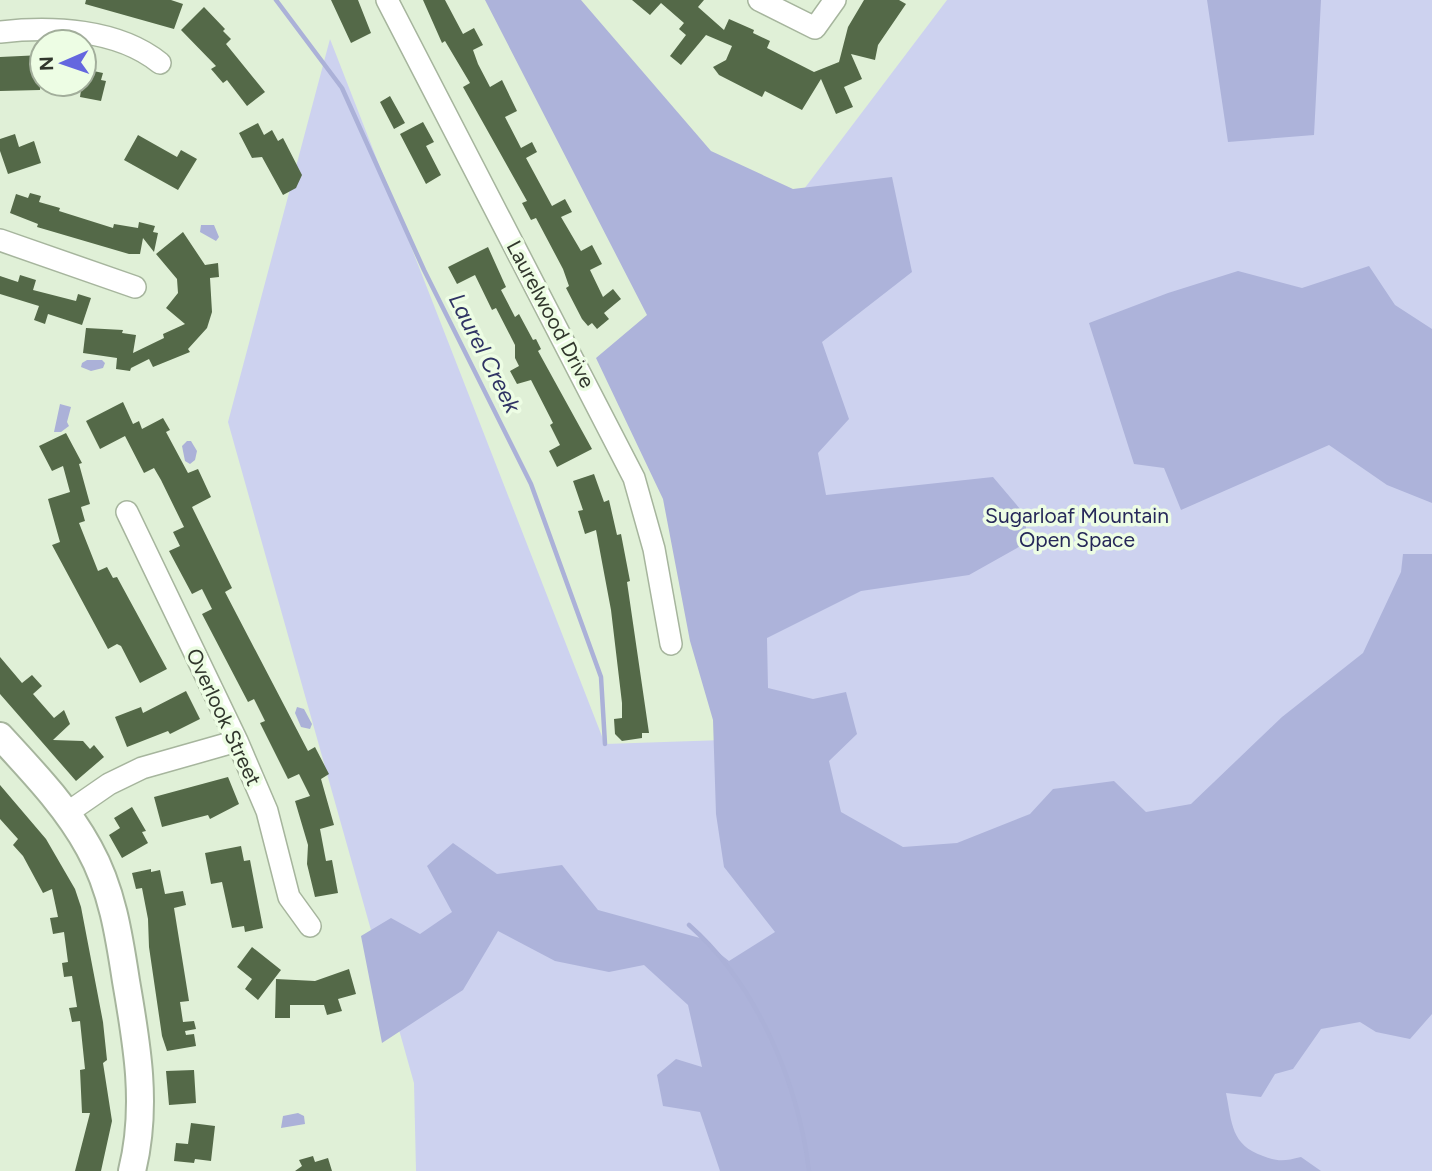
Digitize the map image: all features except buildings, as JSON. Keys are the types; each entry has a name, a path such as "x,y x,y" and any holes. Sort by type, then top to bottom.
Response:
{"main road":[{"path":"0,736 67,813 100,869 119,935 140,1075 139,1134 132,1171"}],"street":[{"name":"Laurelwood Drive","path":"387,0 634,478 651,537 671,644"},
{"path":"759,0 815,28 835,0"},
{"path":"0,32 51,30 84,33 127,42 160,62"},
{"path":"0,240 135,287"},
{"name":"Overlook Street","path":"127,512 237,741 267,811 289,897 310,926"},
{"path":"67,813 109,784 142,768 237,741"}],"green space":[{"name":"Sugarloaf Mountain Open Space","path":"947,0 1432,0 1432,1171 416,1171 414,1083 228,422 330,39 605,744 753,739 736,279"}],"shaded area":[{"path":"485,0 581,0 711,151 793,189 892,177 912,272 822,342 849,419 818,453 826,495 993,477 1026,516 1026,543 969,575 861,591 767,638 768,688 813,699 846,692 857,734 829,761 841,812 903,847 957,843 1030,814 1053,789 1114,781 1146,812 1191,804 1282,717 1363,653 1401,572 1403,554 1432,554 1432,1014 1410,1039 1376,1032 1360,1022 1321,1029 1293,1069 1275,1074 1261,1097 1226,1093 1235,1132 1245,1146 1273,1159 1301,1157 1321,1171 720,1171 700,1112 663,1106 657,1075 676,1059 702,1067 688,1005 644,965 609,972 555,961 498,931 463,990 382,1043 361,936 391,918 420,934 452,912 427,866 453,843 497,874 562,865 598,910 700,938 729,961 775,932 724,867 716,814 713,720 690,641 663,499 596,358 647,315"},
{"path":"1207,0 1321,0 1314,135 1228,142"},
{"path":"201,225 214,225 219,237 216,241 200,232"},
{"path":"1369,266 1395,305 1432,329 1432,503 1387,485 1329,445 1181,510 1164,468 1134,464 1089,323 1168,293 1238,271 1302,288"},
{"path":"87,360 102,360 105,363 103,368 91,371 81,367"},
{"path":"60,404 71,407 67,422 69,426 61,432 54,432"},
{"path":"191,441 197,451 195,460 190,464 185,461 182,446"},
{"path":"297,707 304,709 312,724 310,729 301,727 295,713"},
{"path":"298,1113 304,1116 305,1124 281,1128 283,1116"}],"waterway":[{"name":"Laurel Creek","path":"276,0 342,88 424,270 531,484 601,677 605,744"},
{"name":"Laurel Creek","path":"689,925 735,976 770,1037 795,1103 809,1171"}]}
